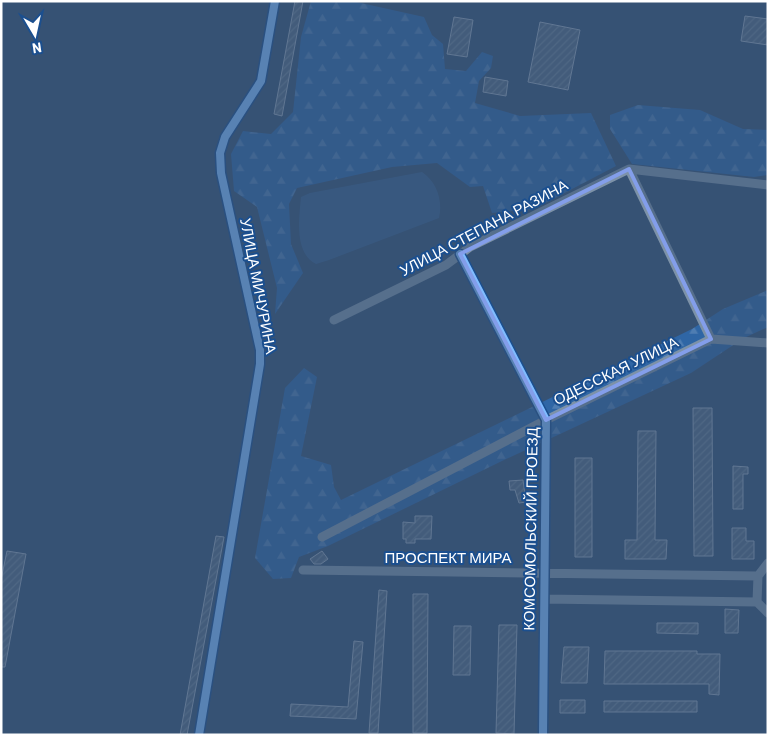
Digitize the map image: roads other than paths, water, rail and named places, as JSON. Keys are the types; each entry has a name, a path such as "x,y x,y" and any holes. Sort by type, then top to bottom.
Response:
{"street":[{"name":"УЛИЦА МИЧУРИНА","path":"199,735 260,364 260,350 221,173 220,153 226,137 261,81 275,1"},
{"path":"629,169 768,186"},
{"path":"629,169 711,339 768,343"},
{"name":"УЛИЦА СТЕПАНА РАЗИНА","path":"334,320 446,265 470,247 629,169"},
{"name":"КОМСОМОЛЬСКИЙ ПРОЕЗД","path":"460,254 546,420 543,735"},
{"name":"ОДЕССКАЯ УЛИЦА","path":"322,537 546,420 711,339"},
{"path":"757,602 758,576 768,563"},
{"name":"ПРОСПЕКТ МИРА","path":"302,570 758,576"},
{"path":"544,599 757,602 768,613"}]}
